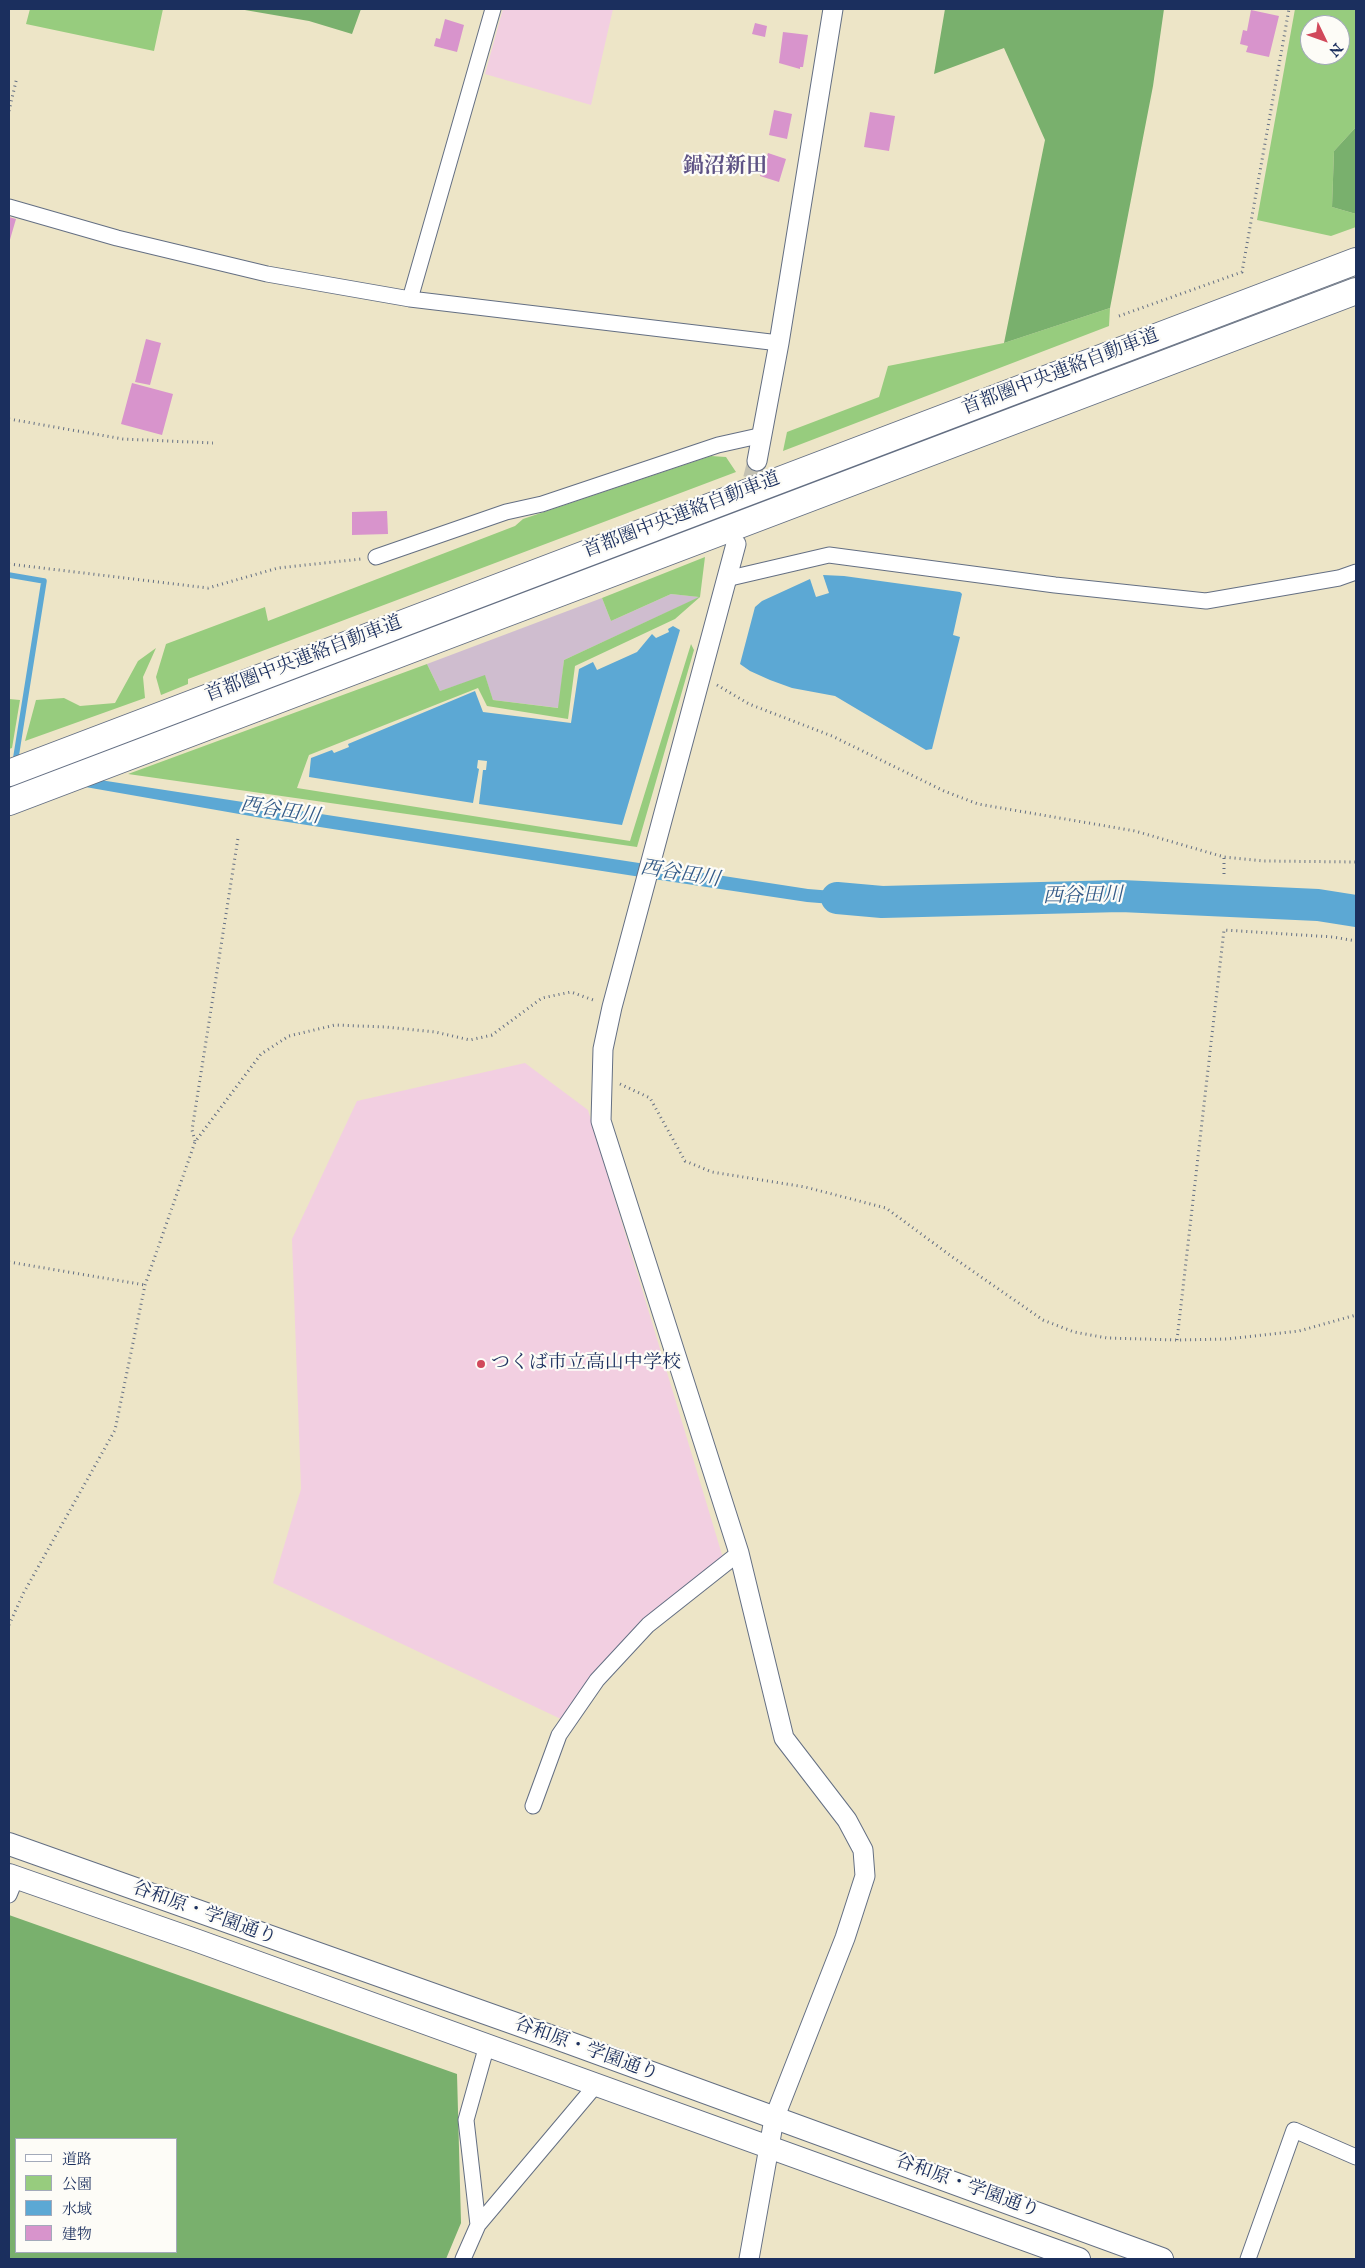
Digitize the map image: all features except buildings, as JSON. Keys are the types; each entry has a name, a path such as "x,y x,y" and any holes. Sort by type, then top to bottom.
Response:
{"highway":[{"name":"首都圏中央連絡自動車道","path":"9,773 1356,261"},
{"name":"首都圏中央連絡自動車道","path":"9,802 1356,291"}],"main road":[{"name":"谷和原・学園通り","path":"9,1844 567,2042 1162,2259"},
{"name":"谷和原・学園通り","path":"11,1883 487,2045 1079,2259"}],"street":[{"path":"410,299 493,9"},
{"path":"756,461 779,343 833,9"},
{"path":"9,207 117,238 268,274 410,299 779,343"},
{"path":"376,557 506,512 542,504 718,445 762,435"},
{"path":"736,544 612,1007 603,1049 601,1121 739,1553 784,1738 847,1820 863,1850 865,1876 845,1938 774,2119 749,2259"},
{"path":"726,579 829,554 1055,585 1206,600 1339,578 1356,572"},
{"path":"533,1806 559,1735 596,1680 648,1624 739,1553"},
{"path":"478,2225 466,2120 487,2045"},
{"path":"463,2259 478,2225 596,2085"},
{"path":"1248,2259 1294,2130 1356,2157"}],"path":[{"path":"1119,316 1242,272 1289,9"},
{"path":"9,111 17,77"},
{"path":"9,419 123,439 213,444"},
{"path":"9,564 208,588 278,568 376,557"},
{"path":"702,676 749,704 832,736 944,791 978,804 1136,831 1224,857 1264,861 1356,862"},
{"path":"195,1142 192,1130 238,838"},
{"path":"1224,857 1224,874"},
{"path":"1177,1340 1224,930 1333,937 1356,941"},
{"path":"9,1625 23,1594 115,1430 145,1285 195,1142 261,1054 289,1036 335,1026 386,1027 435,1032 470,1040 492,1035 542,998 571,992 612,1007"},
{"path":"602,1075 650,1098 685,1161 712,1172 805,1187 886,1208 1043,1320 1074,1332 1107,1338 1227,1339 1299,1331 1356,1315"},
{"path":"9,1262 145,1285"}],"shaded area":[{"path":"503,9 613,9 591,105 485,74"},
{"path":"671,594 700,597 564,660 559,708 493,700 485,676 440,691 427,664 602,598 611,621"},
{"name":"つくば市立高山中学校","path":"525,1063 588,1110 723,1558 563,1720 273,1583 301,1489 292,1239 357,1101"}],"green space":[{"path":"30,9 163,9 154,51 26,24"},
{"path":"239,9 361,9 352,34 309,21"},
{"path":"945,9 1164,9 1153,86 1110,308 1004,343 1045,140 1004,48 934,74"},
{"path":"1295,9 1356,9 1356,127 1334,151 1332,207 1356,214 1356,227 1331,236 1257,220"},
{"path":"1356,127 1356,214 1332,207 1334,151"},
{"path":"1110,308 1109,326 783,451 787,432 879,397 888,366 1004,343"},
{"path":"711,456 726,457 736,472 188,679 188,684 161,695 156,677 166,644 265,607 268,621 515,526 523,519"},
{"path":"705,557 700,597 675,619 575,666 568,719 487,706 478,688 309,755 297,788 630,841 691,644 694,650 637,847 128,774 427,664 440,691 485,675 493,700 558,708 564,660 699,597 671,594 611,621 602,598"},
{"path":"156,648 143,677 145,698 25,741 36,700 64,698 80,706 115,703 138,661"},
{"path":"9,699 20,700 12,748 9,749"},
{"path":"9,1915 457,2074 461,2223 446,2259 9,2259"}],"water":[{"path":"823,575 844,576 960,592 962,594 953,635 960,637 932,749 926,750 835,696 792,688 750,671 740,664 755,607 762,601 810,579 816,597 829,593"},
{"path":"673,626 680,630 622,825 479,804 483,770 486,770 487,761 478,760 477,768 479,769 473,803 309,777 311,758 332,750 334,753 349,747 348,744 475,691 483,712 571,723 579,669 593,662 597,670 637,652 652,634 656,638 669,632 668,629"},
{"path":"9,766 808,889 882,895 881,908 807,902 660,880 262,818 17,775 9,818"}],"waterway":[{"path":"9,575 44,581 15,763"},
{"name":"西谷田川","path":"837,898 882,902 1121,896 1318,905 1356,911"}],"tunnel":[{"path":"739,533 757,461"}],"place":[{"name":"つくば市立高山中学校","path":"481,1364"}],"district":[{"name":"鍋沼新田","path":"725,168"}]}
